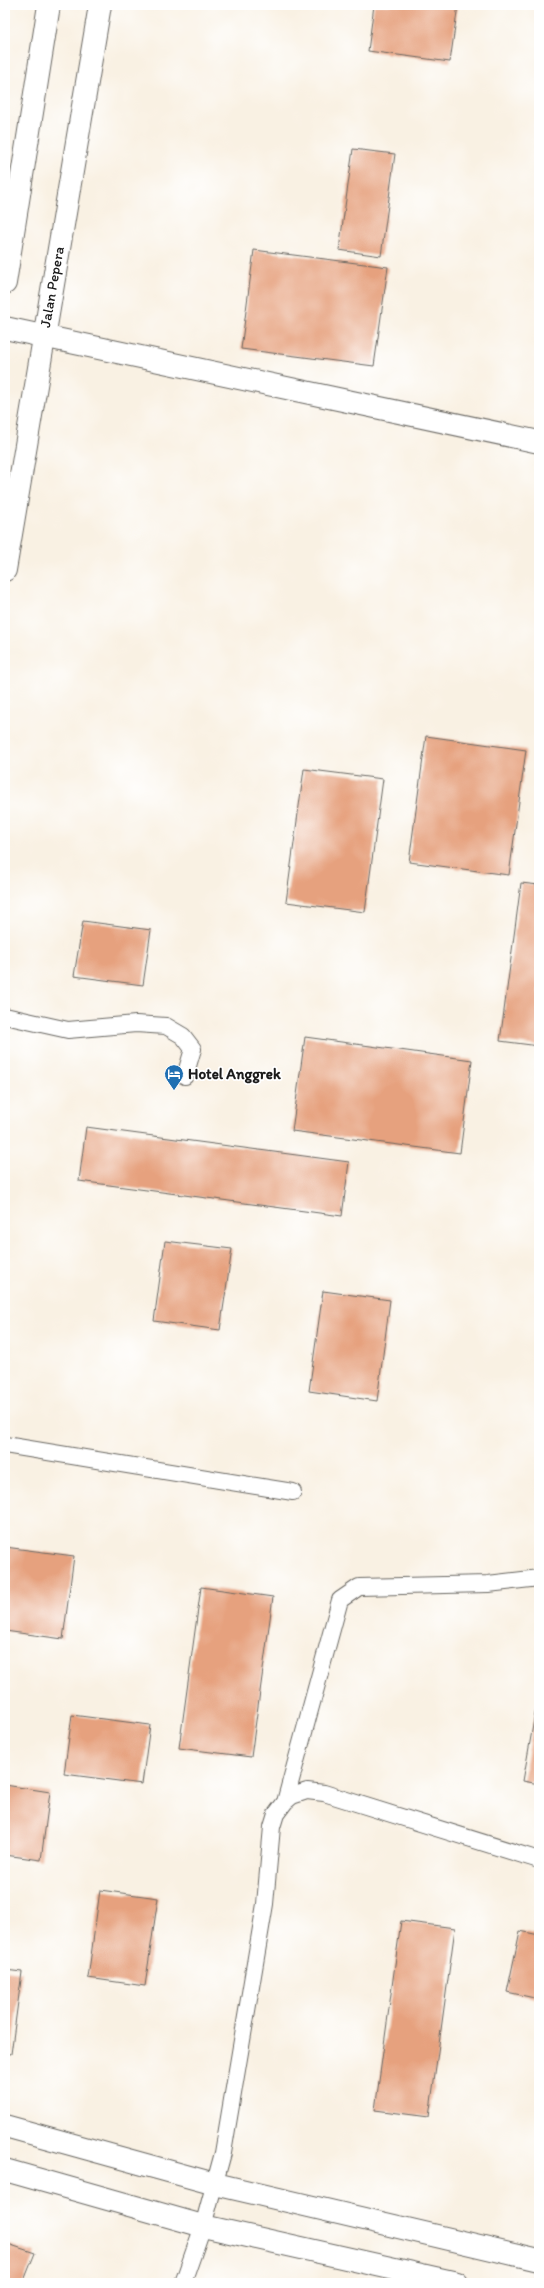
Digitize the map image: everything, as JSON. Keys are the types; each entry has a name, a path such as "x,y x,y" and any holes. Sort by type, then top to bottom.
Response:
{"main road":[{"path":"5,282 50,5"},
{"name":"Jalan Pepera","path":"5,570 100,5"},
{"path":"5,328 539,442"},
{"path":"5,2126 215,2184 539,2260"},
{"path":"5,2170 203,2226 457,2283"}],"lane":[{"path":"5,1016 68,1030 136,1024 166,1026 183,1036 193,1049 185,1076"},
{"path":"5,1445 293,1492"},
{"path":"285,1802 340,1600 359,1587 488,1584 539,1578"},
{"path":"183,2283 203,2226 222,2153 265,1904 272,1827 276,1814 285,1802 292,1796 307,1791 324,1793 539,1860"}],"building":[{"path":"374,5 458,5 450,62 368,51"},
{"path":"353,149 395,154 381,256 339,250"},
{"path":"254,250 388,267 374,366 241,349"},
{"path":"426,736 526,750 509,875 409,862"},
{"path":"304,769 383,779 365,912 286,902"},
{"path":"521,883 539,885 539,1046 500,1041"},
{"path":"83,921 151,930 143,985 74,976"},
{"path":"305,1037 472,1060 460,1153 292,1131"},
{"path":"86,1127 349,1162 342,1216 79,1181"},
{"path":"165,1241 232,1249 220,1330 154,1321"},
{"path":"323,1291 390,1300 377,1401 309,1391"},
{"path":"5,1547 74,1556 63,1639 5,1631"},
{"path":"201,1587 273,1597 251,1757 179,1748"},
{"path":"539,1697 539,1784 523,1781"},
{"path":"72,1715 150,1725 142,1784 64,1774"},
{"path":"5,1785 50,1792 41,1860 5,1855"},
{"path":"100,1890 158,1898 145,1986 88,1978"},
{"path":"401,1921 455,1928 429,2117 375,2110"},
{"path":"520,1931 539,1935 539,1999 507,1992"},
{"path":"5,1970 22,1972 11,2054 5,2053"},
{"path":"5,2243 35,2253 23,2283 5,2283"}],"place":[{"name":"Hotel Anggrek","path":"174,1091"}]}
